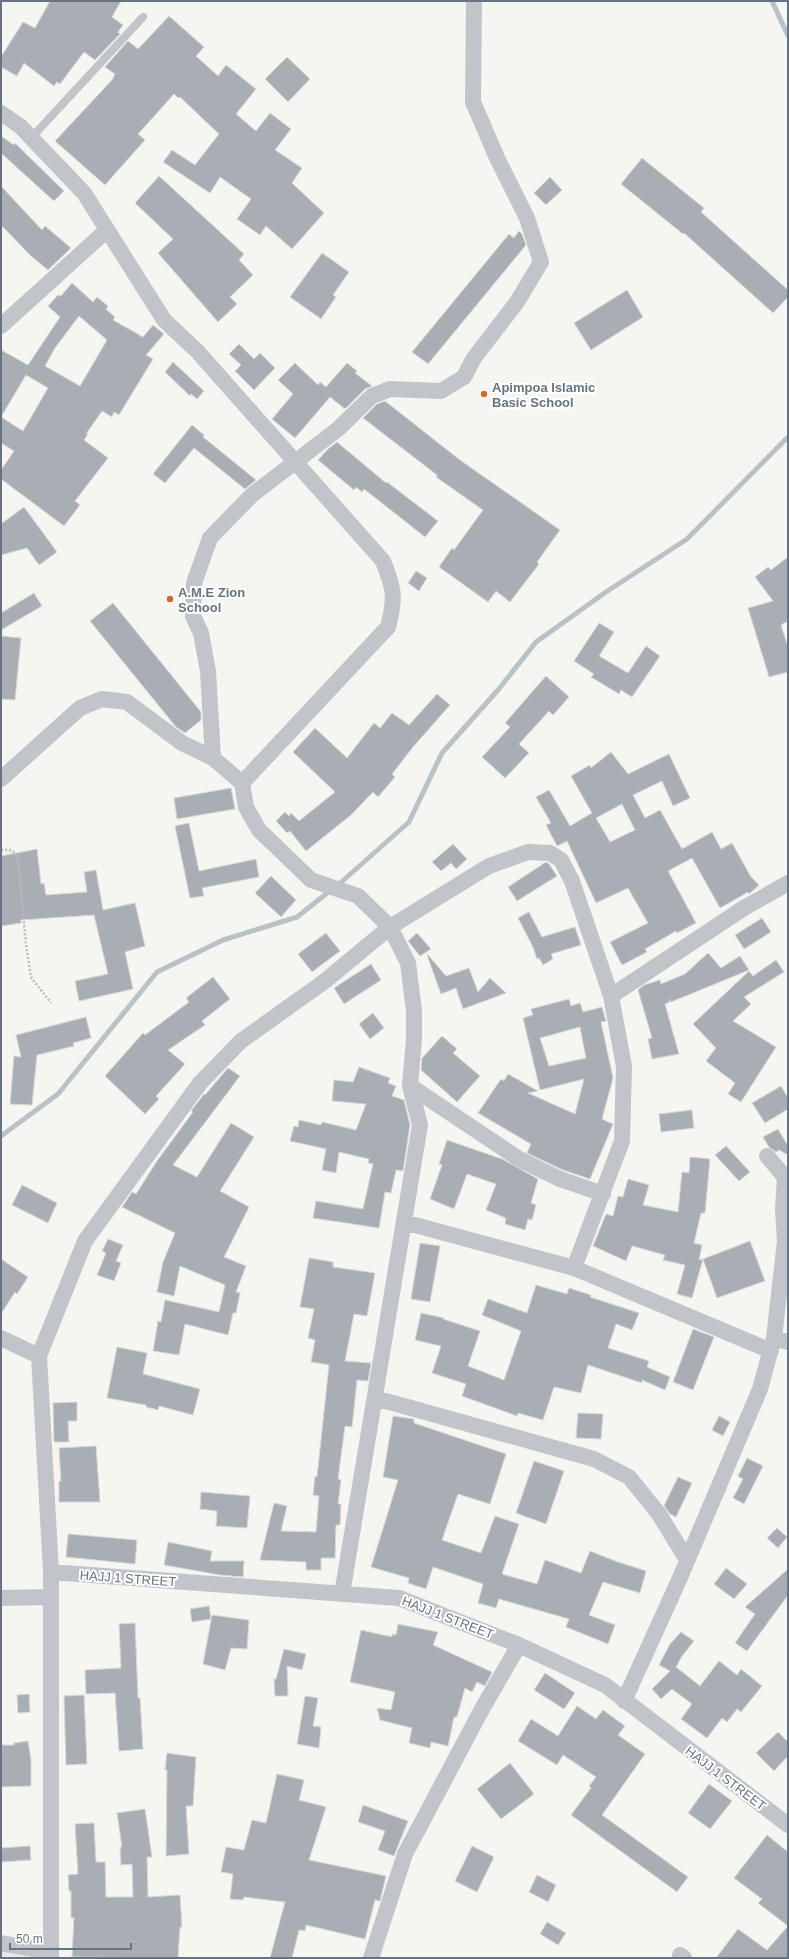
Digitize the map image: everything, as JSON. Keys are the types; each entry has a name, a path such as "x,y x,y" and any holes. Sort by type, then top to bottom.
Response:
{"street":[{"path":"213,758 208,671 201,633 193,616 194,583 210,538 252,495 338,428 372,396 390,389 441,391 464,377 474,358 516,302 541,262 527,218 497,158 473,102 474,1"},
{"path":"1,113 20,126 32,137 84,193 164,320 198,352 383,561 393,586 394,605 388,627 242,783"},
{"path":"1,326 107,230"},
{"path":"1,779 80,708 102,699 127,702 182,743 213,758 242,783 246,807 258,830 312,880 358,896 390,928 408,962 414,1011 414,1039 410,1086 420,1125 342,1594"},
{"path":"1,1943 51,1955 50,1572 39,1356 86,1241 200,1083 241,1041 325,981 390,928 489,866 528,852 550,853 561,860 572,881 611,996 624,1066 622,1141 574,1268"},
{"path":"611,996 744,908 788,883"},
{"path":"410,1086 518,1159 560,1179 603,1194"},
{"path":"624,1700 687,1560 778,1343 785,1241 783,1209 785,1177 767,1156"},
{"path":"404,1222 574,1268 778,1343"},
{"path":"1,1338 39,1356"},
{"path":"375,1398 594,1459 629,1477 659,1514 687,1560"},
{"name":"HAJJ 1 STREET","path":"50,1572 399,1598 519,1645 605,1686 788,1825"},
{"path":"1,1598 50,1596"},
{"path":"371,1958 405,1854 482,1709 519,1645"}],"lane":[{"path":"32,137 143,17"}],"path":[{"path":"1,850 10,849 14,851 18,859 26,945 31,977 51,1003"}],"shaded area":[{"path":"1,1951 34,1954 34,1958 1,1958"}],"building":[{"path":"50,1 121,1 112,17 123,25 118,32 120,34 95,60 84,52 60,84 57,82 54,86 24,63 17,76 1,67 1,57 23,22 35,28"},
{"path":"169,16 204,47 196,56 218,76 226,65 256,89 236,114 256,131 270,113 291,129 275,150 302,168 292,183 324,213 292,249 266,226 260,235 237,219 251,199 220,177 210,193 163,162 172,150 195,165 219,134 180,97 178,98 174,94 138,134 145,140 105,185 55,141 112,80 115,74 105,67 128,41 138,49"},
{"path":"287,57 310,79 288,102 265,79"},
{"path":"1,136 14,145 15,143 64,191 54,201 1,153"},
{"path":"642,158 704,208 701,212 788,290 788,297 773,313 684,233 683,234 621,184"},
{"path":"159,176 244,254 239,260 253,275 230,297 237,304 218,322 158,253 173,239 135,203"},
{"path":"550,177 562,190 546,205 534,193"},
{"path":"1,186 42,230 45,226 71,248 48,270 31,256 1,225"},
{"path":"519,231 522,234 526,245 428,364 412,352 509,234 514,238"},
{"path":"322,253 349,272 333,295 336,297 321,319 290,297"},
{"path":"72,283 93,302 97,297 108,306 106,309 115,317 113,320 143,337 153,325 164,334 146,355 153,359 119,415 114,412 112,417 102,411 86,434 88,434 84,440 108,458 75,501 80,505 64,526 1,479 1,470 14,451 1,443 1,417 1,350 28,365 60,317 48,306 58,295 61,296","holes":["79,316 107,340 80,386 45,366 55,348","26,375 48,388 23,431 1,417"]},
{"path":"627,290 643,317 591,350 574,323"},
{"path":"239,344 254,359 260,353 275,368 254,390 235,371 241,365 229,354"},
{"path":"173,362 204,391 197,399 191,394 190,396 165,372"},
{"path":"295,363 318,385 320,382 326,387 347,363 357,371 355,373 372,386 365,389 345,409 330,397 295,438 272,419 293,394 278,380"},
{"path":"385,401 460,460 560,530 537,562 539,564 510,602 496,591 488,602 439,567 452,548 454,550 483,510 436,477 437,475 363,418 377,404"},
{"path":"192,425 204,435 203,437 256,480 245,489 194,448 165,483 153,474"},
{"path":"337,442 386,483 387,482 438,521 425,537 364,489 362,492 356,487 354,490 318,460"},
{"path":"24,507 57,552 39,565 27,548 1,555 1,524"},
{"path":"788,557 788,621 781,625 788,647 788,672 769,677 748,608 773,601 755,577 768,567 771,570"},
{"path":"416,571 427,578 419,591 408,583"},
{"path":"34,593 42,606 1,630 1,613"},
{"path":"113,603 201,712 201,720 185,733 176,727 90,621"},
{"path":"599,623 614,632 599,656 628,673 646,646 660,656 632,697 621,690 619,694 591,677 594,674 574,661"},
{"path":"1,636 21,638 15,700 1,699"},
{"path":"546,676 569,697 553,715 549,711 519,744 529,753 505,778 482,757 510,727 505,723"},
{"path":"437,694 450,705 413,747 392,774 395,777 378,797 373,792 351,815 306,851 290,831 287,833 276,821 285,812 289,816 291,813 299,821 335,792 293,752 315,728 347,758 374,723 380,728 392,713 409,725"},
{"path":"611,752 628,774 669,754 690,798 673,806 662,781 633,795 645,818 660,810 682,849 712,832 721,849 732,843 751,877 759,885 749,894 748,892 720,908 692,858 668,871 696,923 677,933 676,931 645,949 647,952 622,965 610,942 648,923 628,888 596,903 567,841 557,846 546,825 551,823 536,797 549,790 570,826 592,813 571,776 590,765 591,768","holes":["622,804 635,830 610,842 596,818"]},
{"path":"231,788 235,809 177,819 174,798"},
{"path":"189,823 199,871 256,859 259,877 202,888 204,896 190,898 175,826"},
{"path":"453,844 467,859 456,869 451,863 441,871 432,862"},
{"path":"37,849 41,884 44,883 46,895 87,892 84,872 96,870 103,910 135,903 145,946 125,952 133,989 79,1001 75,981 108,974 94,915 21,920 21,923 1,926 1,856"},
{"path":"546,862 557,876 517,901 508,887"},
{"path":"271,876 296,900 281,917 255,893"},
{"path":"529,912 542,937 575,927 581,945 551,954 553,959 543,965 539,958 537,959 533,947 518,918"},
{"path":"762,918 771,932 744,949 735,935"},
{"path":"326,933 340,951 312,972 298,954"},
{"path":"417,933 431,949 420,956 408,941"},
{"path":"708,953 721,968 740,956 749,970 671,1002 669,999 670,1002 665,1004 679,1054 652,1059 648,1039 652,1038 638,990 644,985 660,980 661,984 685,974"},
{"path":"427,955 446,976 469,968 478,992 490,978 506,993 463,1009 456,988 441,994"},
{"path":"776,960 784,972 744,997 751,1004 733,1021 776,1047 741,1102 728,1094 735,1083 706,1061 716,1048 693,1024 749,971 753,976"},
{"path":"371,964 381,980 344,1004 334,988"},
{"path":"213,977 230,999 202,1021 205,1025 168,1050 185,1064 156,1096 159,1099 145,1114 105,1076 143,1033 145,1035 189,1002 186,998"},
{"path":"569,999 571,1006 580,1003 583,1012 602,1007 606,1021 601,1022 613,1078 602,1119 613,1124 590,1179 563,1170 527,1153 531,1144 478,1113 501,1079 504,1081 508,1074 538,1091 528,1093 575,1114 584,1079 540,1090 523,1018 533,1015 531,1009","holes":["580,1027 586,1058 549,1066 540,1038"]},
{"path":"373,1013 384,1028 370,1039 359,1024"},
{"path":"86,1017 91,1038 73,1043 74,1046 37,1055 32,1105 10,1104 14,1056 21,1057 16,1035"},
{"path":"442,1036 457,1049 453,1053 480,1076 457,1102 421,1070 422,1058"},
{"path":"359,1067 390,1078 388,1083 396,1086 392,1096 404,1100 410,1125 403,1171 396,1170 391,1193 385,1192 379,1228 313,1218 316,1201 363,1209 373,1164 368,1163 369,1159 339,1152 336,1173 322,1170 326,1149 290,1141 294,1126 298,1127 299,1120 321,1125 322,1122 356,1130 366,1104 332,1101 334,1080 353,1082"},
{"path":"228,1068 240,1076 173,1165 197,1177 231,1123 254,1137 220,1191 249,1207 224,1257 246,1266 236,1292 240,1293 236,1313 233,1313 228,1335 185,1324 179,1355 153,1351 158,1321 161,1322 165,1300 219,1312 225,1285 180,1266 174,1296 157,1292 163,1262 175,1233 122,1207 132,1192 136,1194 157,1161 193,1112 191,1111 204,1094 205,1095"},
{"path":"781,1086 788,1098 788,1109 765,1123 752,1103"},
{"path":"692,1110 694,1128 661,1132 659,1114"},
{"path":"778,1129 788,1146 788,1155 779,1150 776,1152 769,1147 763,1137"},
{"path":"447,1140 502,1159 538,1179 531,1203 536,1205 532,1220 528,1219 525,1230 505,1224 506,1218 486,1210 496,1184 467,1174 454,1209 430,1199 442,1165 439,1164"},
{"path":"726,1146 750,1172 739,1181 715,1155"},
{"path":"690,1157 710,1159 705,1213 701,1213 694,1243 702,1245 699,1260 703,1259 692,1298 677,1294 685,1265 663,1260 665,1255 632,1246 626,1261 593,1246 606,1214 613,1216 618,1196 623,1197 628,1179 649,1185 643,1205 678,1212 682,1172 689,1173"},
{"path":"22,1185 57,1203 48,1223 12,1205"},
{"path":"108,1239 123,1245 116,1261 121,1263 114,1281 97,1275 106,1253 102,1251"},
{"path":"750,1241 765,1281 717,1298 703,1259"},
{"path":"420,1243 440,1246 430,1302 411,1299"},
{"path":"309,1258 333,1262 333,1267 375,1273 367,1316 354,1314 345,1361 371,1363 368,1381 357,1380 352,1427 345,1426 338,1479 341,1480 338,1504 341,1504 340,1525 336,1525 335,1558 321,1558 321,1570 306,1570 306,1562 260,1560 274,1503 287,1506 281,1531 316,1532 319,1496 313,1495 315,1476 317,1477 329,1365 311,1362 315,1340 308,1338 314,1309 300,1307"},
{"path":"1,1259 28,1277 17,1294 15,1292 1,1314"},
{"path":"536,1285 567,1294 569,1288 591,1295 590,1297 639,1313 632,1330 616,1324 608,1348 649,1361 647,1367 670,1377 665,1390 642,1380 642,1383 588,1365 581,1393 554,1387 543,1420 518,1413 517,1416 462,1396 466,1384 432,1373 441,1346 415,1340 421,1313 444,1318 443,1319 480,1331 468,1366 504,1380 521,1331 482,1315 488,1299 527,1313"},
{"path":"693,1329 714,1337 693,1390 673,1382"},
{"path":"117,1347 147,1353 143,1374 200,1389 193,1415 159,1406 158,1410 146,1407 146,1405 107,1398"},
{"path":"77,1402 77,1421 68,1421 69,1442 54,1442 53,1403"},
{"path":"578,1413 603,1414 601,1439 576,1438"},
{"path":"393,1416 414,1419 414,1423 506,1454 490,1504 458,1494 442,1540 481,1553 495,1516 519,1524 502,1574 537,1584 545,1560 581,1573 590,1551 646,1571 640,1593 603,1582 589,1615 615,1625 608,1644 566,1627 569,1619 499,1599 496,1608 478,1603 483,1584 433,1567 426,1589 408,1583 409,1578 371,1567 398,1480 383,1477"},
{"path":"719,1416 730,1422 723,1436 712,1430"},
{"path":"96,1446 100,1502 59,1502 59,1481 61,1481 59,1448"},
{"path":"747,1458 763,1466 744,1504 733,1498 743,1479 738,1476"},
{"path":"534,1461 564,1471 546,1524 516,1513"},
{"path":"678,1477 692,1483 676,1517 670,1514 664,1506"},
{"path":"201,1492 250,1496 247,1528 216,1526 217,1511 200,1509"},
{"path":"777,1528 787,1537 778,1548 767,1538"},
{"path":"68,1534 137,1540 135,1564 66,1557"},
{"path":"168,1542 212,1551 210,1561 244,1561 243,1577 220,1575 164,1565"},
{"path":"726,1568 747,1584 734,1599 714,1584"},
{"path":"788,1569 788,1595 747,1651 735,1643 755,1614 745,1607"},
{"path":"209,1606 211,1619 192,1622 190,1609"},
{"path":"212,1615 249,1620 247,1649 231,1648 225,1670 203,1664"},
{"path":"135,1623 138,1698 140,1698 143,1749 119,1751 115,1693 86,1694 85,1670 121,1668 119,1624"},
{"path":"398,1624 438,1632 433,1645 492,1672 485,1686 477,1682 472,1692 465,1688 457,1717 454,1717 448,1746 431,1742 430,1748 409,1743 412,1728 380,1720 377,1708 391,1710 395,1692 350,1682 361,1630 392,1637 392,1634 396,1635"},
{"path":"681,1632 694,1641 682,1656 676,1667 700,1686 719,1661 737,1675 741,1669 762,1686 741,1712 737,1709 727,1722 722,1718 707,1738 681,1719 692,1704 672,1689 661,1699 652,1689 670,1671 659,1665 670,1644"},
{"path":"284,1649 306,1654 302,1670 287,1666 288,1696 275,1696 274,1679 276,1679"},
{"path":"545,1673 575,1693 564,1709 534,1690"},
{"path":"29,1694 30,1712 18,1713 17,1695"},
{"path":"84,1695 87,1764 66,1765 64,1696"},
{"path":"305,1696 318,1698 313,1726 321,1727 319,1748 297,1744"},
{"path":"577,1706 596,1719 603,1710 625,1726 618,1735 645,1754 602,1815 688,1877 677,1892 571,1815 591,1788 589,1786 596,1777 563,1755 557,1765 518,1741 531,1719 558,1736"},
{"path":"778,1732 788,1742 788,1756 774,1771 756,1753"},
{"path":"28,1741 31,1760 31,1786 1,1787 1,1745 14,1745 14,1743"},
{"path":"167,1753 196,1757 193,1806 186,1806 189,1854 166,1856 167,1770 165,1770"},
{"path":"510,1763 534,1794 501,1819 477,1789"},
{"path":"277,1774 304,1780 299,1800 326,1807 309,1860 386,1876 380,1901 375,1900 365,1939 306,1925 305,1931 299,1930 292,1958 270,1958 285,1902 244,1897 243,1900 230,1899 233,1874 221,1872 226,1847 244,1850 252,1820 266,1823"},
{"path":"709,1784 732,1801 710,1829 688,1813"},
{"path":"363,1805 408,1821 394,1856 378,1850 385,1831 358,1822"},
{"path":"145,1809 152,1857 147,1857 148,1897 180,1895 182,1927 180,1927 178,1958 72,1957 74,1918 71,1918 71,1891 69,1891 68,1875 78,1874 75,1824 94,1823 96,1862 105,1862 106,1897 133,1897 132,1864 121,1865 120,1847 122,1847 117,1813"},
{"path":"767,1835 788,1852 788,1926 758,1903 762,1899 734,1878"},
{"path":"30,1846 31,1860 1,1862 1,1848"},
{"path":"472,1846 494,1857 477,1892 455,1881"},
{"path":"537,1875 556,1885 548,1902 529,1892"},
{"path":"547,1922 566,1933 558,1945 540,1934"},
{"path":"788,1926 788,1958 716,1958 738,1929 767,1950"}],"waterway":[{"path":"772,1 788,36"},
{"path":"338,885 409,822 442,753 498,690 536,642 606,592 687,539 788,437"},
{"path":"1,1136 58,1094 157,972 223,940 297,917 331,890"}],"place":[{"name":"Apimpoa Islamic Basic School","path":"484,394"},
{"name":"A.M.E Zion School","path":"170,599"}]}
